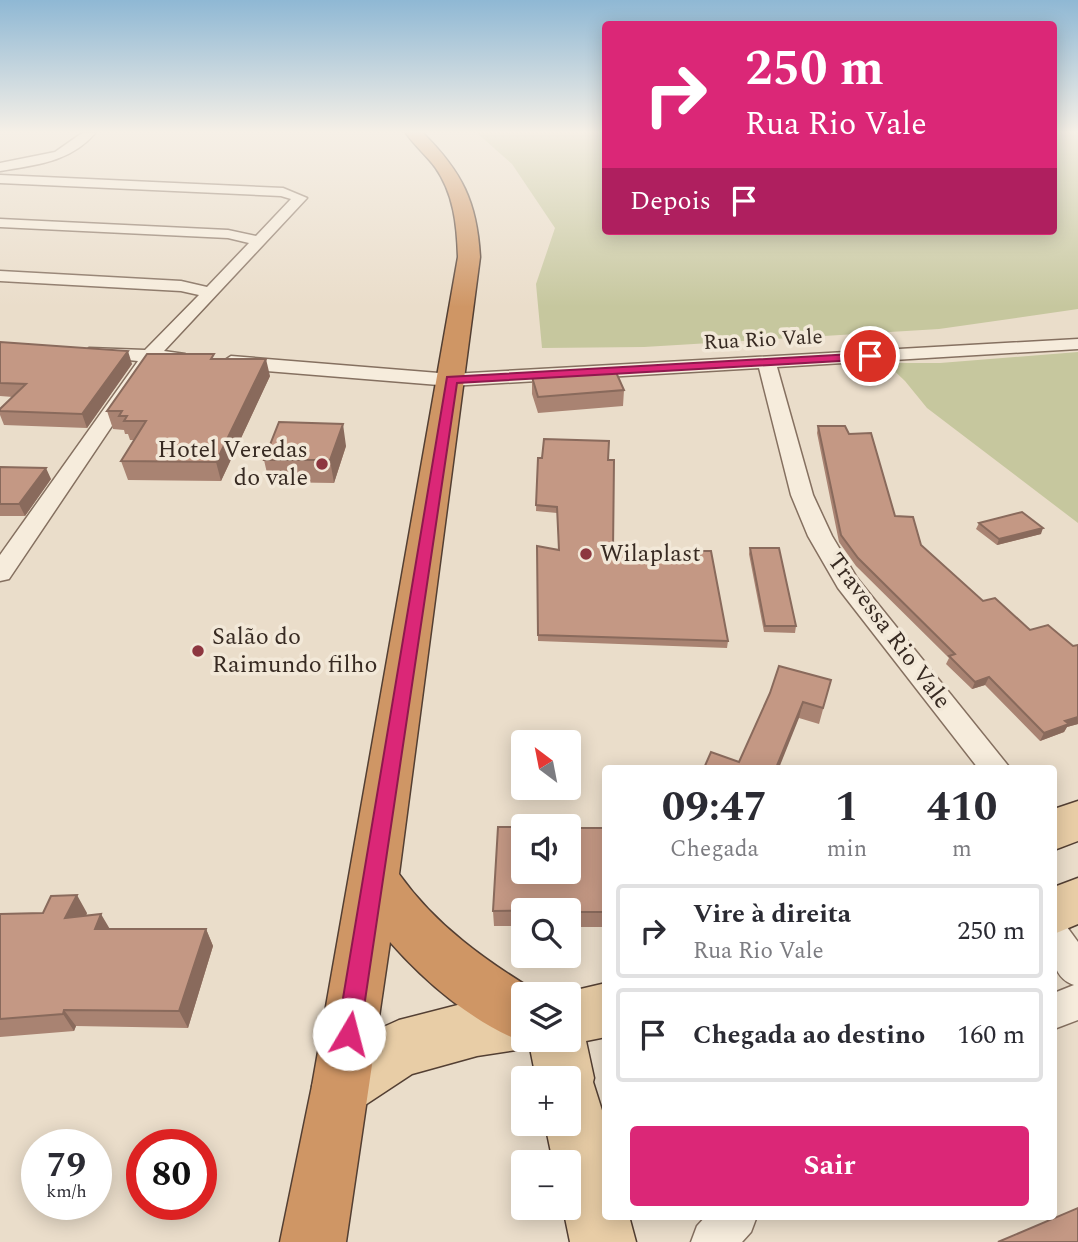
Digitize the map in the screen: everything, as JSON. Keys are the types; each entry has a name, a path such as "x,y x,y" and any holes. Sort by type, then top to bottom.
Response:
{"highway":[{"path":"313,1242 341,1086 469,257 469,224 457,191"},
{"path":"372,877 395,913 441,960 467,981 511,1008"}],"main road":[{"path":"1057,829 1078,820"},
{"path":"1057,910 1078,900"},
{"path":"581,1015 602,1011"},
{"path":"341,1086 399,1049 477,1028 511,1024"},
{"path":"578,1136 603,1242"},
{"path":"603,1242 621,1220"}],"street":[{"path":"0,573 150,356 300,198 283,192 260,191"},
{"path":"0,223 228,234 260,241"},
{"path":"0,276 155,284 212,293"},
{"name":"Rua Rio Vale","path":"219,362 452,380 1078,344"},
{"path":"82,352 192,359"},
{"name":"Travessa Rio Vale","path":"767,363 802,495 827,548 847,582 993,765"},
{"path":"1057,943 1078,970"},
{"path":"1057,1010 1078,1002"},
{"path":"713,1242 732,1220"}],"green space":[{"path":"530,191 602,191 602,235 1057,235 1057,191 1078,191 1078,309 939,329 644,347 542,348 536,284 555,228"},
{"path":"1078,352 1078,523 927,408 886,363 940,363"}],"building":[{"path":"0,342 128,351 82,414 0,411 26,384 0,383"},
{"path":"147,354 214,354 211,359 266,359 216,462 121,461 146,421 124,421 127,416 119,416 122,411 107,411"},
{"path":"615,370 624,390 538,397 532,377"},
{"path":"279,422 343,424 330,460 264,460"},
{"path":"818,426 845,426 849,434 871,433 895,516 913,517 921,545 983,601 995,598 1030,630 1048,625 1073,646 1078,645 1078,717 1065,721 1069,724 1044,733 989,677 975,682 949,656 955,654 858,558 841,535"},
{"name":"Wilaplast","path":"544,439 609,441 608,460 614,460 613,551 711,551 728,641 538,635 537,546 559,550 557,507 536,505 538,458 542,458"},
{"path":"0,467 46,468 19,504 0,504"},
{"path":"1022,512 1043,528 999,539 979,523"},
{"path":"750,548 779,548 796,626 765,626"},
{"path":"779,666 831,680 823,708 803,702 777,765 705,765 711,752 739,762"},
{"path":"498,827 511,827 511,884 581,884 581,828 602,828 602,912 581,912 581,898 511,898 511,911 493,911"},
{"path":"77,895 65,918 101,914 95,929 206,929 179,1011 64,1010 63,1014 0,1019 0,914 43,913 51,896"},
{"path":"1078,1208 1078,1242 998,1242 1050,1220 1057,1220 1057,1217"}],"place":[{"name":"Hotel Veredas do vale","path":"322,464"},
{"name":"Wilaplast","path":"586,554"},
{"name":"Salão do Raimundo filho","path":"198,651"}],"route":[{"path":"349,1034 452,380 870,356"}]}
